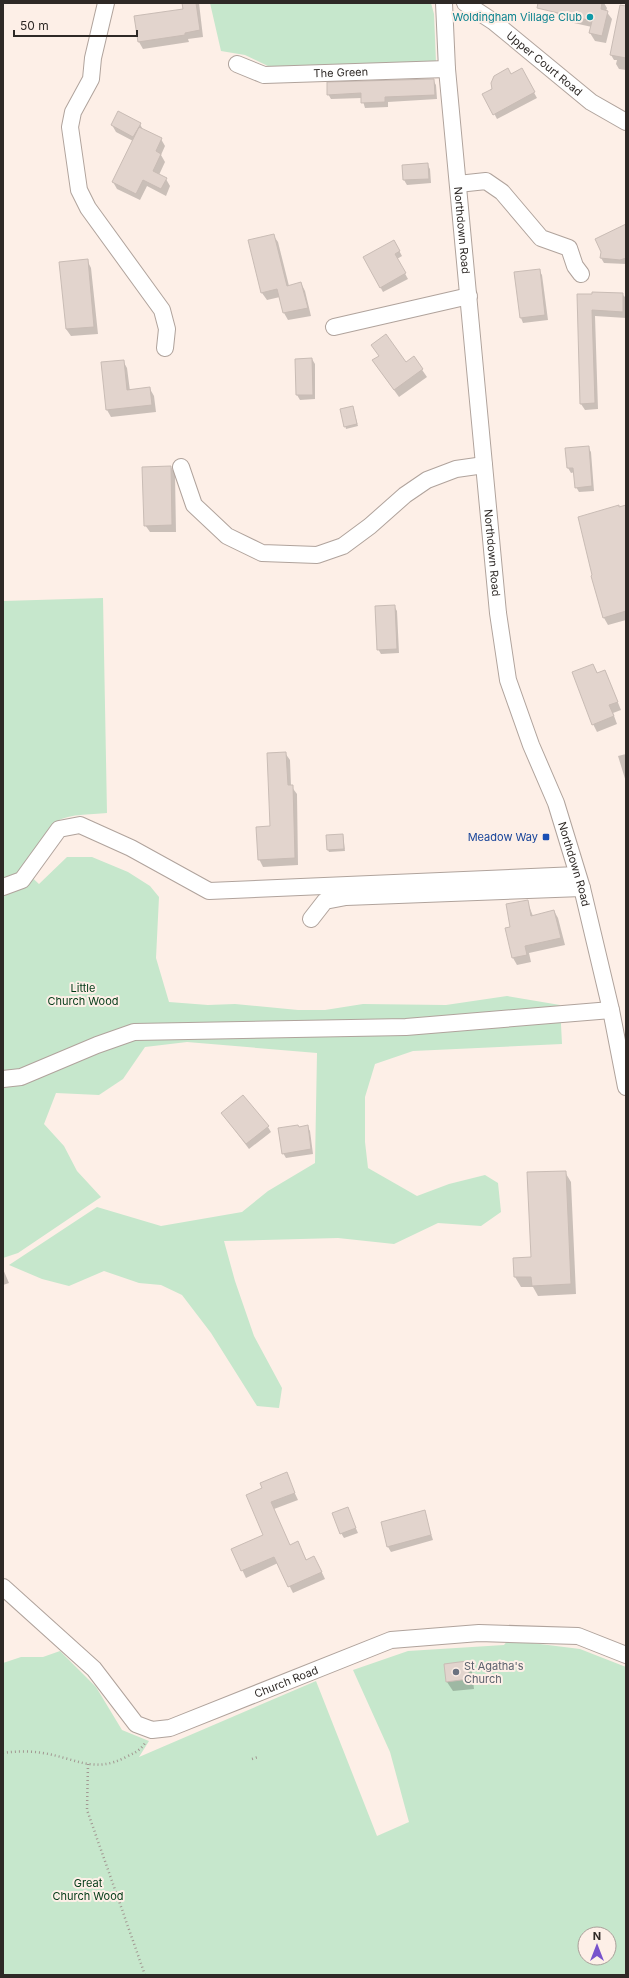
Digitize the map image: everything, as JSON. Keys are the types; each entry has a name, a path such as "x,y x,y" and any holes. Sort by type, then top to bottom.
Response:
{"street":[{"path":"106,3 93,58 90,79 73,112 70,127 79,190 88,208 162,310 167,329 165,348"},
{"name":"Northdown Road","path":"444,3 446,69 469,296 498,613 508,680 531,745 556,802 580,881 611,1010 626,1087"},
{"name":"Upper Court Road","path":"465,3 494,22 591,102 626,122"},
{"name":"The Green","path":"237,64 264,75 446,69"},
{"path":"458,184 486,180 502,192 541,238 569,248 575,266 581,274"},
{"path":"334,327 469,296"},
{"path":"181,467 194,505 227,536 262,553 317,555 343,546 370,526 404,495 427,480 456,469 484,465"},
{"path":"3,887 22,880 59,829 80,825 131,848 208,891 580,881"},
{"path":"311,919 325,901 346,897 580,881"},
{"path":"3,1079 21,1077 97,1045 134,1032 406,1027 611,1010"},
{"path":"3,1587 94,1669 136,1724 152,1730"},
{"name":"Church Road","path":"152,1730 170,1728 391,1640 479,1633 578,1636 626,1655"}],"path":[{"path":"3,1753 43,1753 88,1764 106,1766 141,1750 152,1730"},
{"path":"252,1759 258,1757"},
{"path":"88,1764 87,1810 145,1975"}],"green space":[{"path":"210,3 431,3 434,14 436,62 270,67 245,55 221,51"},
{"name":"Little Church Wood","path":"103,598 107,813 72,816 58,820 47,832 34,861 25,871 39,884 67,857 92,857 128,872 150,886 159,897 156,958 169,1002 208,1005 235,1004 298,1010 325,1010 363,1004 446,1005 507,996 560,1005 562,1044 413,1051 375,1064 365,1097 365,1142 368,1168 417,1196 449,1184 485,1175 498,1183 501,1212 481,1226 438,1223 394,1244 338,1238 224,1241 235,1281 254,1336 282,1388 279,1408 257,1406 211,1333 182,1295 161,1285 139,1283 104,1271 69,1286 42,1279 9,1265 97,1207 161,1226 242,1212 268,1191 315,1163 317,1053 187,1042 145,1047 123,1079 99,1095 56,1093 44,1124 64,1146 77,1171 101,1197 18,1253 3,1258 3,601"},
{"name":"Great Church Wood","path":"508,1640 580,1649 626,1667 626,1975 3,1975 3,1663 21,1657 43,1657 60,1651 96,1687 122,1730 149,1741 139,1757 316,1681 377,1836 409,1822 390,1752 353,1670 408,1651 504,1645"}],"building":[{"path":"182,3 196,3 200,30 185,33 185,35 138,42 134,16 183,9"},
{"name":"Woldingham Village Club","path":"538,3 602,3 601,9 608,11 602,36 589,33 592,21 537,8"},
{"path":"620,5 626,6 626,58 610,55"},
{"path":"508,68 511,74 522,68 535,92 493,115 482,94 492,89 491,83 494,76"},
{"path":"434,79 435,95 385,97 385,102 361,103 361,93 327,95 327,82"},
{"path":"118,111 141,123 133,137 111,125"},
{"path":"139,127 162,138 156,151 161,154 153,171 167,178 161,189 143,180 136,194 112,182"},
{"path":"428,163 429,179 403,180 402,165"},
{"path":"626,224 626,258 620,260 600,258 601,252 595,239"},
{"path":"274,234 287,286 301,282 308,308 283,313 277,289 261,293 248,240"},
{"path":"394,240 400,251 395,254 406,273 380,288 363,257"},
{"path":"88,259 94,327 66,329 59,262"},
{"path":"540,269 545,315 520,318 514,272"},
{"path":"592,292 623,293 623,312 592,310 595,403 580,404 577,294 592,294"},
{"path":"386,334 406,362 414,356 423,369 394,390 372,360 379,356 371,345"},
{"path":"312,358 313,395 296,395 295,359"},
{"path":"124,360 127,390 150,387 152,405 106,410 101,362"},
{"path":"353,406 357,424 344,427 340,409"},
{"path":"589,446 592,486 575,488 573,468 567,468 565,448"},
{"path":"171,466 172,525 144,526 142,467"},
{"path":"619,505 619,507 626,505 626,611 603,618 591,576 578,517"},
{"path":"395,605 397,649 377,650 375,606"},
{"path":"593,664 597,673 605,670 618,702 609,705 614,716 592,725 572,672"},
{"path":"286,752 288,785 293,785 295,858 258,860 256,827 270,826 267,753"},
{"path":"343,834 344,849 327,850 326,835"},
{"path":"528,900 531,916 554,910 561,938 525,946 527,955 512,958 505,928 510,927 506,904"},
{"path":"243,1095 269,1126 246,1144 221,1113"},
{"path":"298,1125 299,1127 308,1125 311,1149 282,1154 278,1128"},
{"path":"566,1171 571,1284 532,1286 531,1277 514,1277 513,1258 531,1257 527,1172"},
{"path":"287,1472 295,1493 271,1502 290,1545 298,1541 306,1560 314,1556 322,1572 288,1587 274,1557 241,1571 231,1549 263,1535 246,1495 262,1488 260,1483"},
{"path":"348,1507 356,1528 340,1534 332,1513"},
{"path":"425,1510 431,1535 387,1547 381,1522"},
{"name":"St Agatha's Church","path":"467,1661 469,1679 446,1682 444,1664"}],"place":[{"name":"Woldingham Village Club","path":"590,17"},
{"name":"Meadow Way","path":"546,837"},
{"name":"St Agatha's Church","path":"456,1672"}]}
